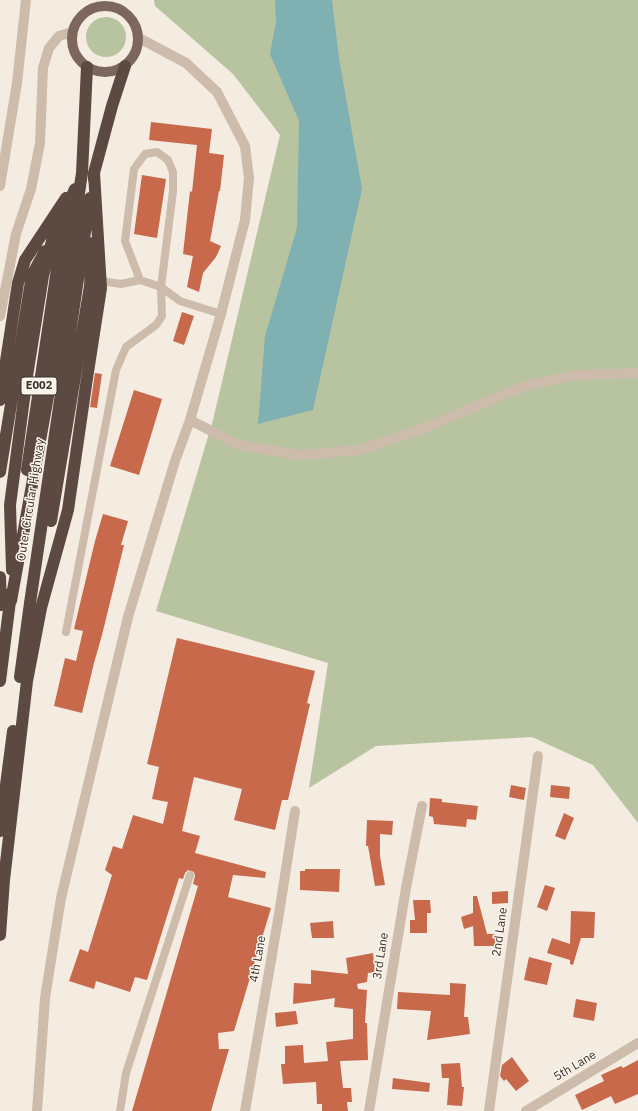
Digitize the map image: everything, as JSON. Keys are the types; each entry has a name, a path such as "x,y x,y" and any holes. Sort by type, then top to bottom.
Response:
{"highway":[{"path":"0,935 4,880 27,681 41,608 68,510 102,288 94,173 112,106 125,66"},
{"path":"3,603 51,380 82,174 87,67"},
{"name":"Outer Circular Highway","path":"0,831 30,603 94,173"},
{"path":"0,400 18,283 23,268 26,260 82,174"},
{"name":"Outer Circular Highway","path":"0,681 3,603 12,571 66,209 82,174"},
{"path":"0,472 32,275 66,209"},
{"path":"12,571 10,505 27,376 42,284 54,233"},
{"path":"0,577 3,603"}],"main road":[{"path":"93,4 113,6 124,5 137,27 139,38 133,58 125,66 116,71 96,71 87,67 80,61 74,52 72,32 76,22 93,4"}],"street":[{"path":"0,186 17,83 26,0"},
{"path":"0,316 16,234 31,189 40,143 43,68 49,48 60,36 72,32"},
{"path":"37,1111 45,998 61,898 128,617 175,460 190,420 221,314 245,220 249,178 245,146 217,92 186,63 139,38"},
{"path":"190,420 239,445 300,455 360,450 428,427 522,387 574,375 638,373"},
{"name":"2nd Lane","path":"489,1111 538,756"},
{"name":"3rd Lane","path":"369,1111 406,888 422,806"},
{"name":"4th Lane","path":"245,1111 279,914 295,810"},
{"name":"5th Lane","path":"526,1111 638,1043"}],"lane":[{"path":"66,632 116,370 126,347 156,325 162,316 161,286 173,191 172,172 168,160 157,152 145,154 134,169 133,176 125,241 140,280"},
{"path":"101,281 121,284 140,280 161,286 180,301 221,314"},
{"path":"120,1111 126,1073 190,875"}],"green space":[{"path":"154,0 638,0 638,823 593,765 532,737 376,746 309,788 328,663 156,611 213,420 280,135 233,74 155,6"},
{"path":"110,17 117,20 123,26 126,37 125,45 117,54 110,57 102,57 95,54 87,45 86,33 89,26 98,18"}],"water":[{"path":"275,0 332,0 339,58 362,189 313,410 258,424 265,336 297,228 299,121 270,54 276,22"}],"building":[{"path":"151,122 212,129 209,153 224,155 220,191 210,241 221,246 216,257 203,273 199,292 187,287 193,256 183,254 197,145 149,140"},
{"path":"142,175 166,179 157,238 134,234"},
{"path":"182,312 194,316 184,345 173,341"},
{"path":"95,373 102,374 97,408 90,407"},
{"path":"134,390 162,399 139,475 110,466"},
{"path":"103,514 128,521 121,545 124,545 82,713 54,706 65,658 76,661 83,631 74,629"},
{"path":"177,638 315,671 307,703 310,704 288,800 282,800 275,830 234,820 242,789 194,777 182,831 200,836 195,853 266,872 265,878 233,875 228,897 271,908 234,1031 218,1033 219,1049 229,1049 211,1111 132,1111 198,886 193,884 195,876 194,872 188,870 183,879 179,878 147,980 135,977 130,992 96,981 94,989 69,981 80,949 88,952 112,875 105,870 113,846 122,849 133,815 163,824 168,802 152,799 159,767 147,764"},
{"path":"511,785 526,788 524,800 509,797"},
{"path":"551,785 570,787 569,799 550,797"},
{"path":"430,798 442,799 442,802 478,806 476,820 467,819 466,827 434,824 433,817 429,816"},
{"path":"564,813 574,818 565,840 555,836"},
{"path":"367,820 393,821 392,835 380,834 380,856 385,885 375,886 368,846 366,846"},
{"path":"305,869 340,869 339,892 300,890 300,871 305,871"},
{"path":"545,885 555,888 547,911 537,907"},
{"path":"508,891 508,903 492,904 492,892"},
{"path":"473,896 477,896 487,934 495,934 495,946 474,946 473,926 464,929 461,917 473,913"},
{"path":"413,900 430,900 431,913 427,913 427,933 410,933 410,920 415,920"},
{"path":"571,911 595,912 594,938 581,938 573,965 570,964 570,960 547,953 552,938 570,944"},
{"path":"333,921 334,938 312,938 310,923"},
{"path":"373,953 375,972 368,973 367,982 357,984 358,989 367,990 365,1023 367,1023 368,1060 340,1061 343,1088 351,1088 352,1102 347,1102 348,1111 322,1111 322,1104 317,1104 316,1082 283,1084 281,1064 285,1064 285,1046 303,1045 304,1063 328,1061 326,1042 353,1039 353,1009 334,1007 335,998 293,1004 294,983 311,984 311,970 348,974 346,958"},
{"path":"529,957 552,963 547,985 524,980"},
{"path":"450,983 466,984 464,1017 468,1017 470,1034 427,1040 431,1011 397,1009 398,992 450,995"},
{"path":"576,999 597,1003 594,1021 573,1017"},
{"path":"296,1011 298,1024 276,1027 275,1013"},
{"path":"512,1057 529,1081 516,1091 506,1079 504,1081 500,1076 502,1065"},
{"path":"638,1060 638,1094 615,1104 611,1096 582,1110 575,1095 604,1081 601,1075 621,1066 623,1068"},
{"path":"460,1063 462,1087 464,1087 462,1106 447,1105 449,1078 442,1078 441,1064"},
{"path":"393,1078 430,1083 429,1092 392,1089"}]}
